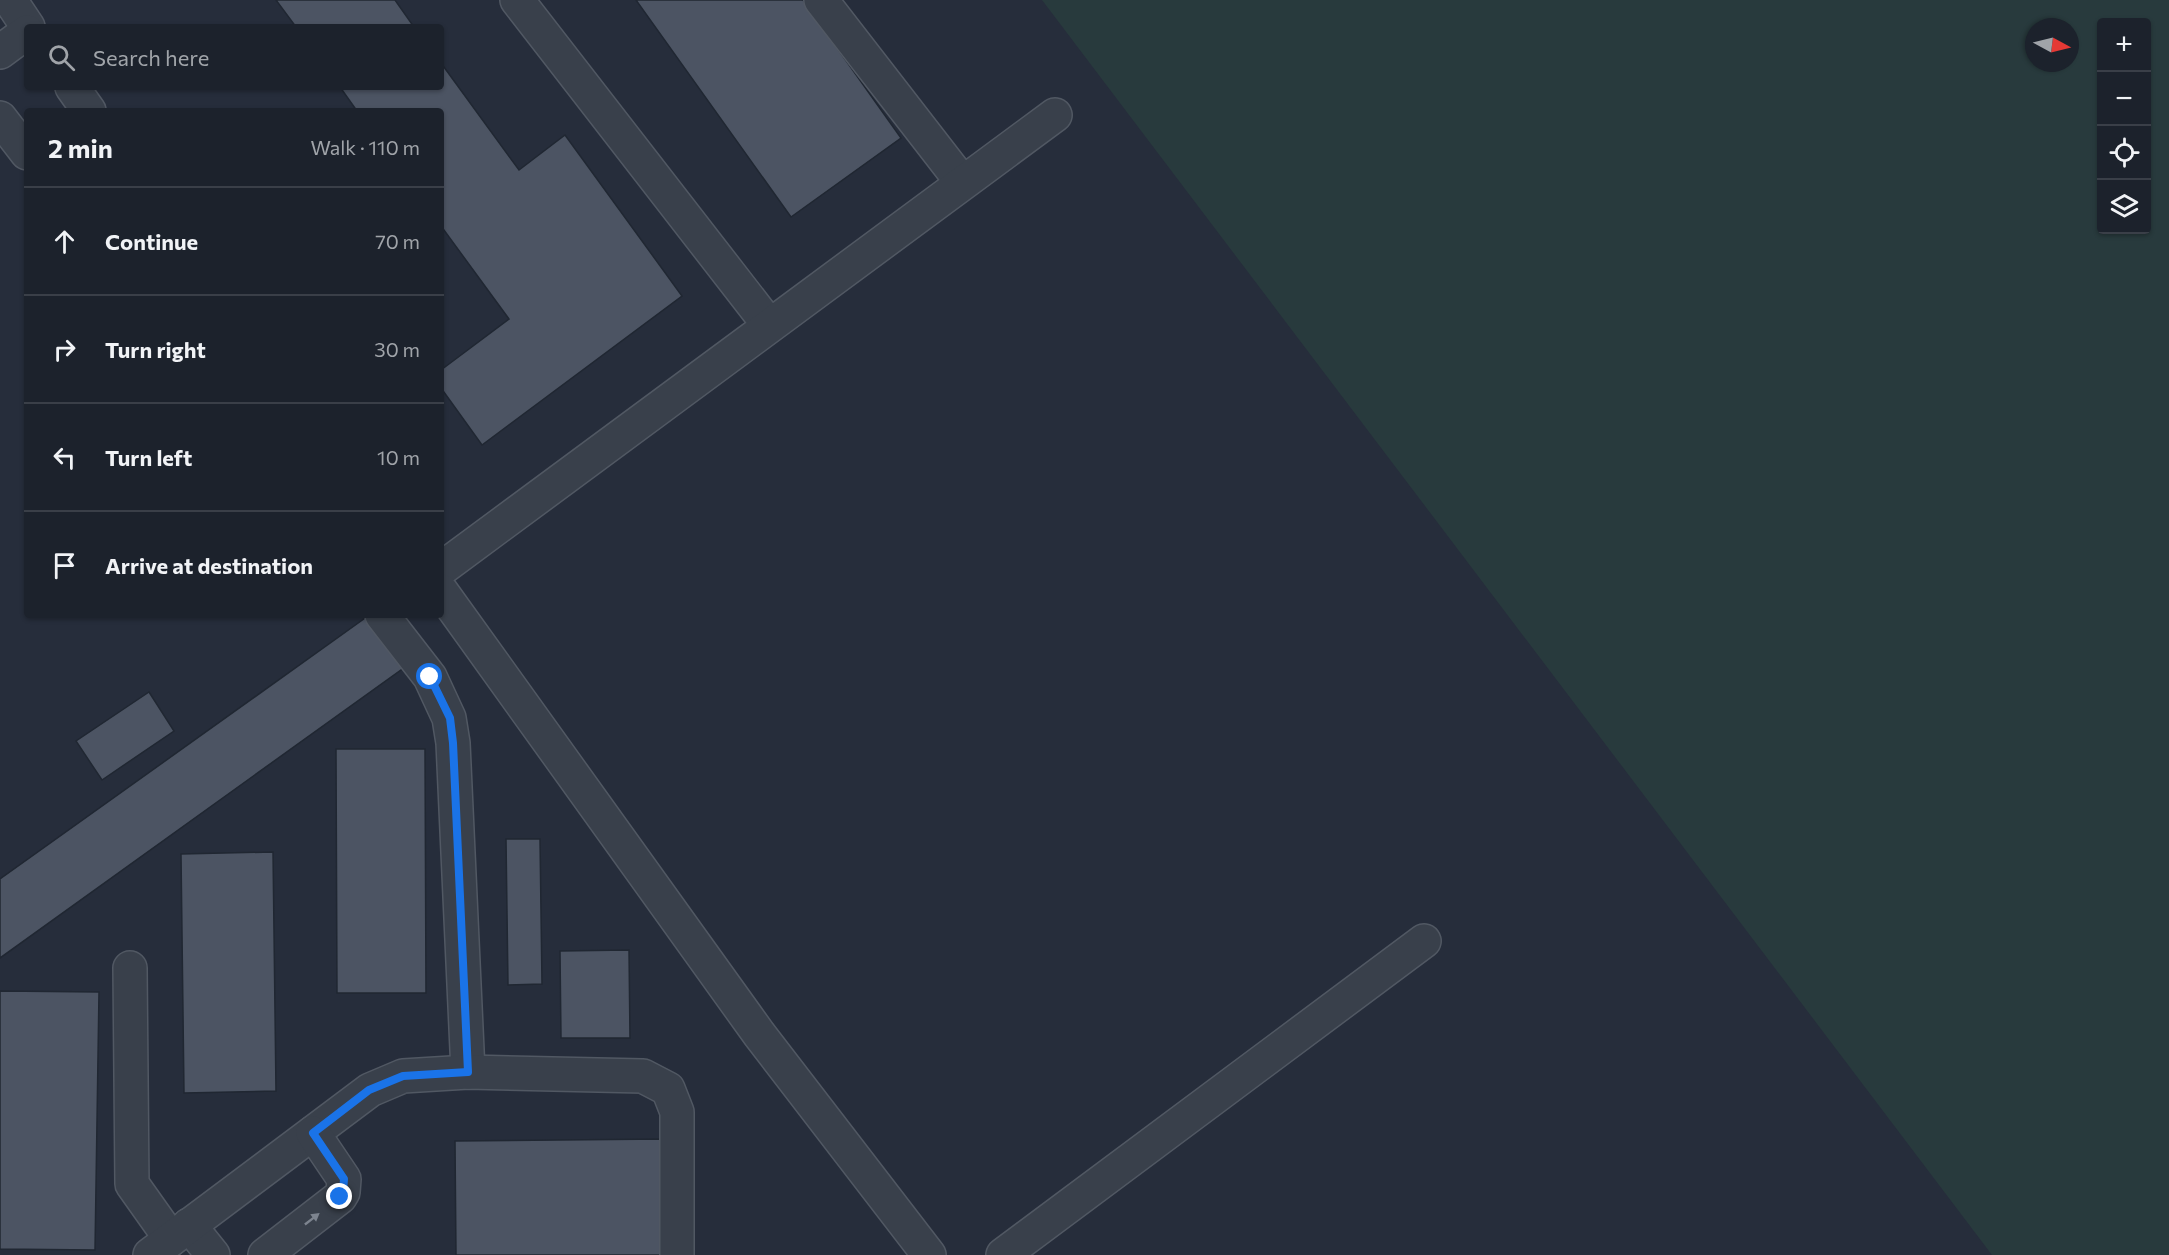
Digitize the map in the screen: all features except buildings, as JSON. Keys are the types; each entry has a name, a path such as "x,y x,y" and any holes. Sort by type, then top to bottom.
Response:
{"lane":[{"path":"10,0 26,24"},
{"path":"517,0 769,325"},
{"path":"821,0 962,182"},
{"path":"0,52 24,34"},
{"path":"74,90 87,108"},
{"path":"444,567 1055,115"},
{"path":"0,118 24,149"},
{"path":"444,595 759,1034 929,1255"},
{"path":"384,618 430,677 450,718 468,1072"},
{"path":"1002,1255 1424,941"},
{"path":"130,968 132,1184 170,1240 213,1255"},
{"path":"170,1240 369,1090 403,1076 468,1072 643,1076 668,1089 677,1112 677,1255"},
{"path":"265,1255 340,1197 343,1192 344,1179 313,1133"}],"shaded area":[{"path":"1042,0 2169,0 2169,1255 1992,1255"}],"route":[{"path":"340,1197 345,1185 344,1179 313,1133 369,1090 403,1076 468,1072 453,743 450,718 430,677"}]}
